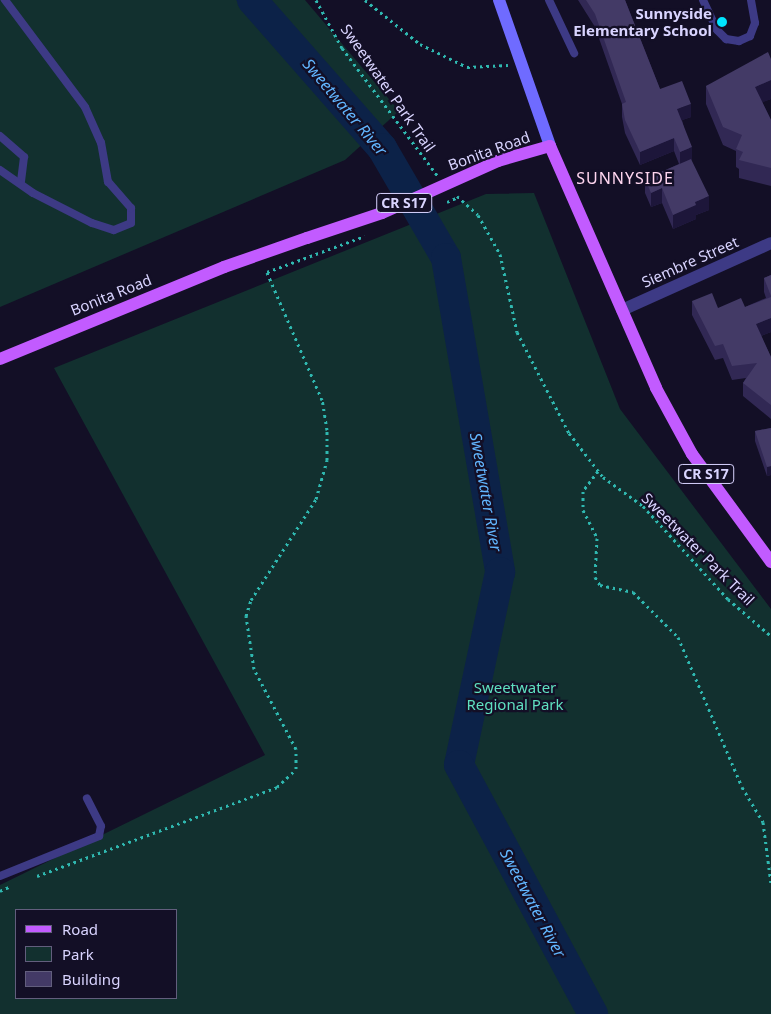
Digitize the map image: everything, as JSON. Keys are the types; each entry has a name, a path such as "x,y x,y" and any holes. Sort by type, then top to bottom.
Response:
{"main road":[{"name":"Bonita Road","path":"0,358 224,267 382,213 498,161 550,146 656,388 692,454 771,562"}],"street":[{"path":"499,0 550,146"},
{"name":"Siembre Street","path":"622,310 771,243"}],"lane":[{"path":"0,170 92,223 114,230 131,222 131,208 108,182 101,143 85,107 5,0"},
{"path":"549,0 574,53"},
{"path":"703,0 717,30 726,39 739,41 750,36 755,23 751,0"},
{"path":"0,136 24,158 21,183"},
{"path":"0,876 99,836 101,826 87,798"}],"path":[{"name":"Sweetwater Park Trail","path":"316,0 342,48 439,177"},
{"path":"365,0 420,44 467,67 521,62"},
{"name":"Sweetwater Park Trail","path":"452,191 478,215 500,254 517,332 538,380 598,471 643,506 728,599 771,636"},
{"path":"26,880 277,787 296,769 296,749 254,669 246,616 251,600 316,499 327,460 327,430 317,386 267,272 370,234"},
{"path":"598,471 583,491 584,510 597,538 595,577 600,585 633,592 678,637 742,787 763,822 771,884"},
{"path":"0,892 16,884"}],"green space":[{"path":"0,0 305,0 399,111 345,160 0,307"},
{"name":"Sweetwater Regional Park","path":"534,193 620,409 771,609 771,1014 0,1014 0,885 265,755 54,368 486,194"}],"water":[{"path":"236,0 246,0 357,126 350,132"}],"building":[{"path":"586,0 625,0 660,89 682,81 691,104 677,109 692,147 680,152 674,138 640,152 625,120 622,104 626,102 595,14"},
{"path":"768,52 771,59 771,80 755,87 771,120 771,168 739,160 743,152 736,149 742,135 723,127 706,86"},
{"path":"691,159 709,196 695,202 696,205 673,215 662,188 651,193 645,179"},
{"path":"771,275 771,296 764,278"},
{"path":"712,293 718,308 741,298 745,307 771,297 771,318 756,324 771,357 771,405 743,383 757,363 732,366 723,344 715,346 692,301"},
{"path":"771,428 771,466 767,467 755,431"}],"waterway":[{"name":"Sweetwater River","path":"252,0 382,148 446,258 500,572 459,765 593,1014"}],"place":[{"name":"Sunnyside Elementary School","path":"722,22"}],"district":[{"name":"SUNNYSIDE","path":"625,178"}]}
